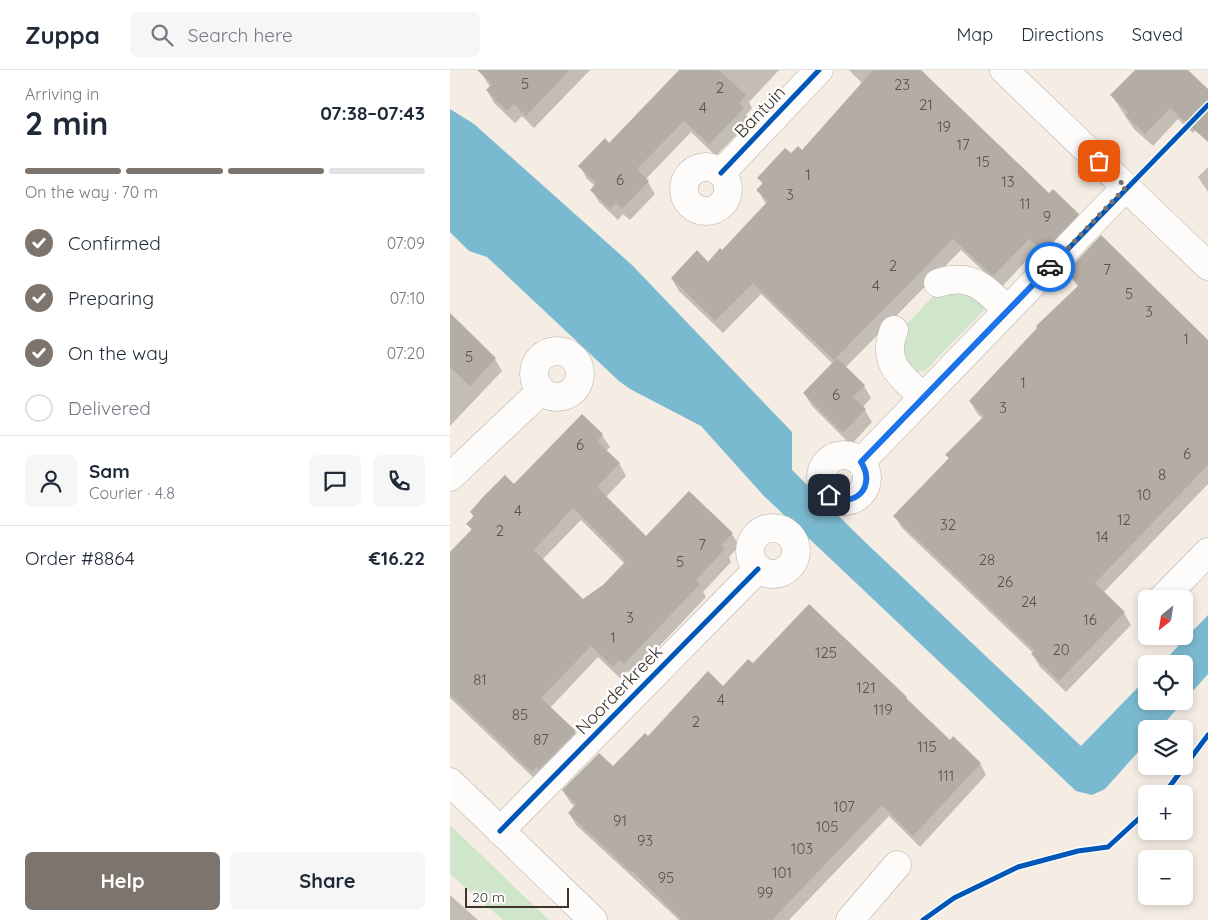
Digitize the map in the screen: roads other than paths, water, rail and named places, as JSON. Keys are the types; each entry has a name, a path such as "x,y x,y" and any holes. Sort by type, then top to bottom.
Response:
{"street":[{"name":"Bantuin","path":"721,173 819,70"},
{"path":"1004,70 1208,266"},
{"path":"861,462 1126,187"},
{"path":"938,283 951,279 967,279 984,288 1008,310"},
{"path":"894,330 889,342 890,358 897,372 923,397"},
{"path":"450,477 541,391"},
{"path":"1171,590 1208,552"},
{"name":"Noorderkreek","path":"500,831 758,569"},
{"path":"450,782 593,920"},
{"path":"850,920 896,865"}],"water":[{"path":"450,109 474,124 632,265 792,432 792,470 864,541 1081,746 1138,687 1138,710 1176,710 1167,720 1138,720 1138,752 1105,789 1092,795 1076,791 763,495 701,426 630,389 619,381 487,257 469,251 450,232"},
{"path":"1208,615 1208,674 1193,691 1193,655 1170,655 1179,645 1193,645 1193,631"}]}
